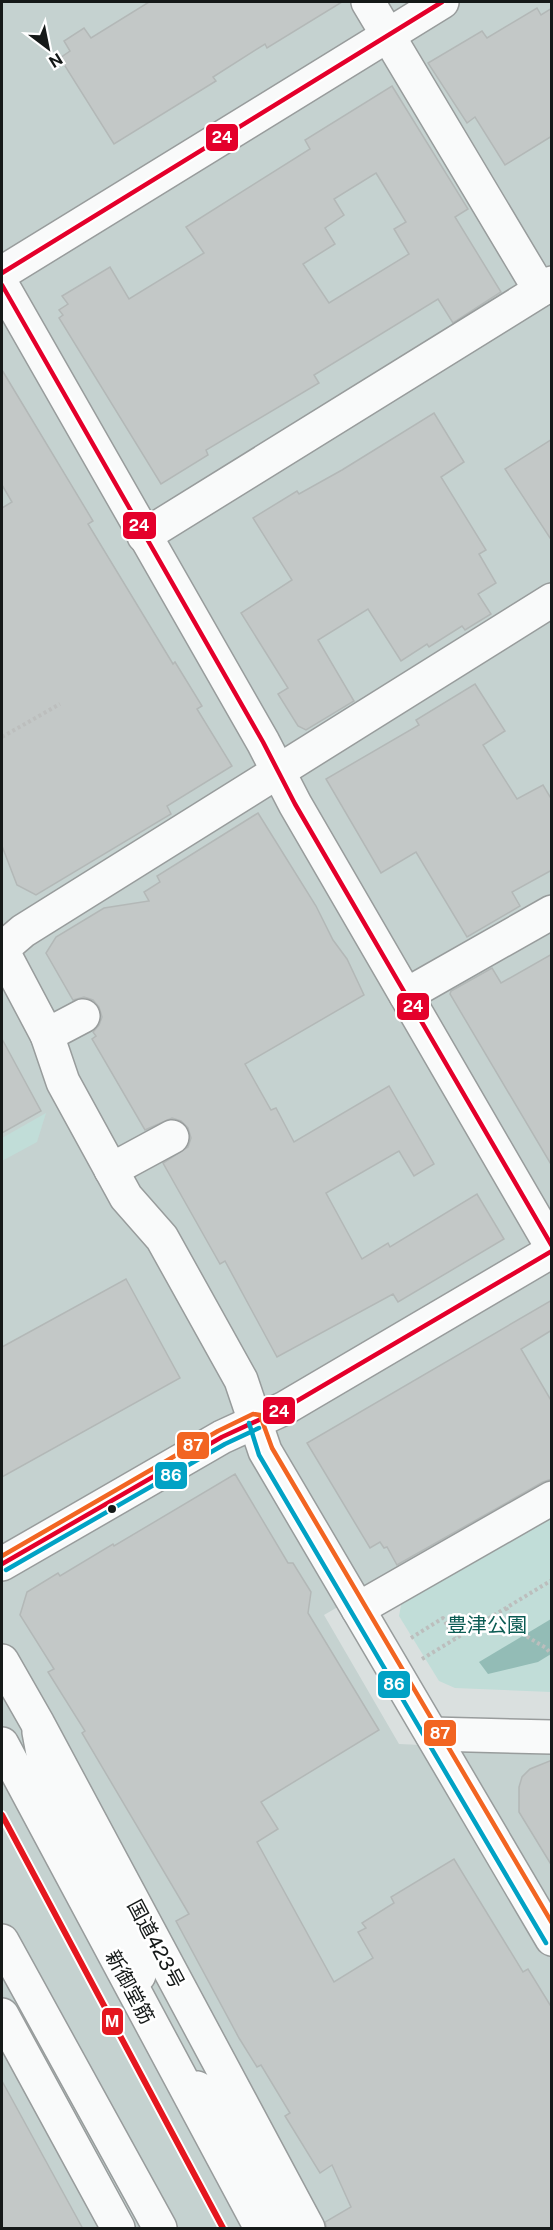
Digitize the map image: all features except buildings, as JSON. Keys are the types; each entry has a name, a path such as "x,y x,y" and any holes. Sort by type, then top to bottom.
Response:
{"main road":[{"path":"144,536 546,287 368,2"},
{"path":"2,273 442,2"},
{"path":"2,285 552,1249 285,1408 222,1437 2,1564"},
{"path":"552,600 23,931 2,950 47,1035 63,1082 126,1197 162,1238 241,1380 265,1451 552,1939"},
{"path":"406,995 552,912"},
{"path":"47,1035 83,1016"},
{"path":"111,1170 172,1137"},
{"path":"358,1609 552,1498"},
{"name":"国道423号","path":"2,1661 38,1724 308,2229"},
{"path":"38,1724 47,1775 66,1825 137,1961 139,1975"},
{"path":"432,1734 552,1737"},
{"name":"新御堂筋","path":"2,1744 261,2229"},
{"path":"2,1941 160,2229"},
{"path":"2,2015 118,2229"},
{"path":"197,2088 210,2095 271,2210 289,2229"}],"path":[{"path":"2,737 60,704"},
{"path":"415,1663 552,1580"},
{"path":"506,1608 521,1633 546,1648 552,1655"},
{"path":"403,1643 443,1618 455,1638"}],"shaded area":[{"path":"2,2 551,2 551,1483 324,1615 399,1744 551,1751 551,2228 2,2228"}],"green space":[{"path":"46,1113 37,1142 2,1161 2,1138"},
{"name":"豊津公園","path":"551,1512 551,1692 455,1688 439,1681 399,1616 402,1600"}],"water":[{"path":"551,1619 551,1654 538,1662 488,1674 479,1662"}],"transit line":[{"name":"24","path":"2,273 442,2"},
{"name":"24","path":"2,285 263,742 295,804 552,1246"},
{"name":"24","path":"2,1564 222,1437 285,1408 552,1251"},
{"name":"87","path":"2,1556 218,1431 253,1414 260,1415 272,1448 552,1923"},
{"name":"86","path":"249,1423 259,1455 546,1943"},
{"name":"86","path":"6,1570 225,1444 259,1428"},
{"name":"M","path":"2,1815 223,2228"}]}
